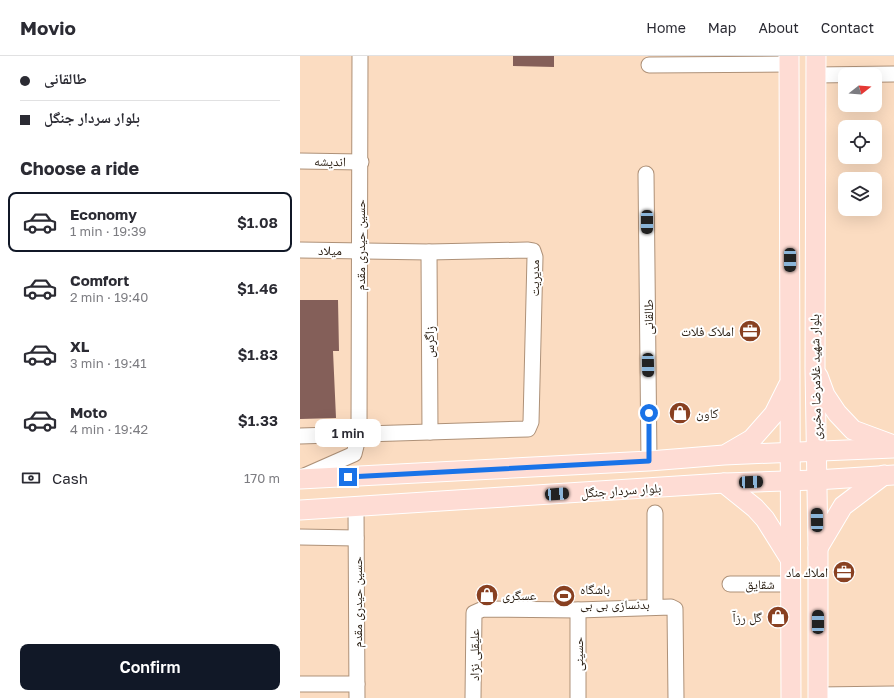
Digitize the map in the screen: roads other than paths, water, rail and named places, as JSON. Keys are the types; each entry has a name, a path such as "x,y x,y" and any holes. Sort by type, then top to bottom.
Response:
{"main road":[{"name":"بلوار شهید غلامرضا مخبری","path":"816,56 815,369 818,548 818,697"},
{"name":"بلوار شهید غلامرضا مخبری","path":"789,60 791,698"},
{"path":"815,369 825,394 837,413 853,430 894,447"},
{"path":"724,455 752,439 774,414 790,383"},
{"name":"بلوار سردار جنگل","path":"300,478 649,461 724,455 894,447"},
{"path":"818,548 843,506 891,479"},
{"name":"بلوار سردار جنگل","path":"300,510 724,483 891,479"},
{"path":"724,483 766,519 790,559"}],"street":[{"name":"حسین حیدری مقدم","path":"300,478 354,454 359,434 361,162 360,56"},
{"path":"649,65 789,60"},
{"path":"815,75 894,74"},
{"name":"اندیشه","path":"300,161 361,162"},
{"name":"طالقانی","path":"646,174 649,461"},
{"name":"میلاد","path":"300,250 360,250"},
{"name":"مدیریت","path":"360,250 429,252 533,251 535,257 531,422 528,429 430,432"},
{"name":"زاگرس","path":"429,252 430,432"},
{"path":"300,436 430,432"},
{"name":"حسین حیدری مقدم","path":"356,507 357,691"},
{"path":"655,513 655,607"},
{"path":"300,537 356,538"},
{"name":"شقایق","path":"730,584 791,584"},
{"path":"578,610 655,607 671,607 675,609 676,698"},
{"name":"علیقلی نژاد","path":"473,698 474,613 483,609 578,610"},
{"name":"حسینی","path":"578,610 578,698"},
{"path":"300,684 357,691"},
{"path":"818,697 894,694"}],"place":[{"name":"املاک فلات","path":"750,331"},
{"name":"کاون","path":"680,413"},
{"name":"املاك ماد","path":"844,572"},
{"name":"عسگری","path":"487,595"},
{"name":"باشگاه بدنسازی بی بی","path":"564,596"},
{"name":"گل رزآ","path":"778,617"}]}
